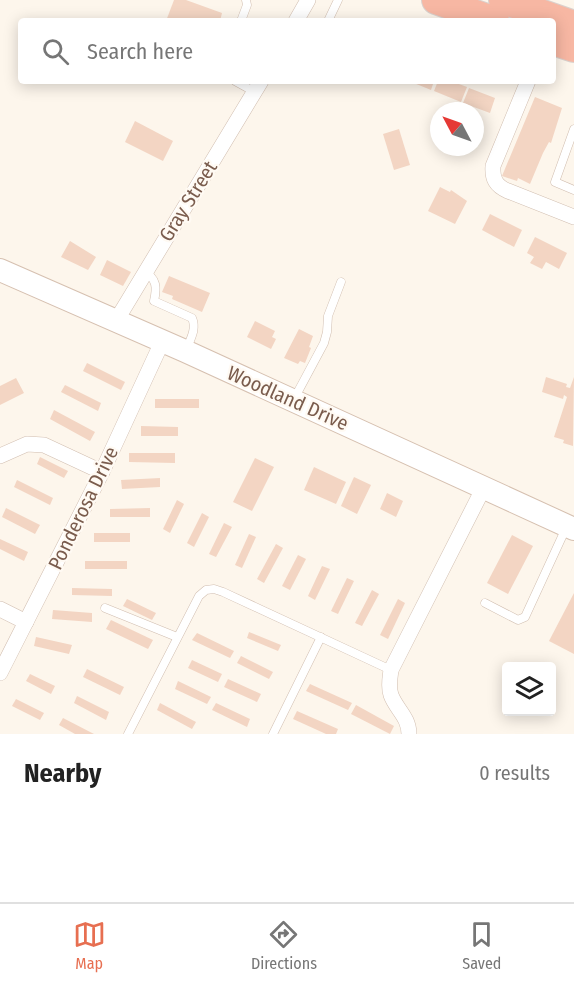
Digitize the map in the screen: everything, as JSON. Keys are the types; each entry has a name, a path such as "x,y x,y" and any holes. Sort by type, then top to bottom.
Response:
{"highway":[{"path":"436,0 487,18"},
{"path":"503,0 554,18"},
{"path":"545,1 574,12"},
{"path":"556,19 574,25"},
{"path":"556,42 574,48"}],"street":[{"path":"298,18 308,0"},
{"path":"527,84 493,166 495,182 500,188 574,217"},
{"name":"Gray Street","path":"116,321 258,87"},
{"name":"Woodland Drive","path":"0,270 185,351 571,527"},
{"name":"Ponderosa Drive","path":"0,673 102,472 162,342"},
{"path":"0,456 27,444 44,445 102,472"},
{"path":"409,734 407,721 391,696 389,684 391,670 484,487"},
{"path":"0,609 26,622"}],"lane":[{"path":"242,18 247,5 246,0"},
{"path":"329,18 338,0"},
{"path":"574,129 555,182 574,190"},
{"path":"144,272 152,276 155,281 154,301 192,318 193,332 185,351"},
{"path":"293,400 324,343 328,316 341,282"},
{"path":"485,603 518,620 525,617 571,527"},
{"path":"128,734 199,596 206,590 214,589 391,670"},
{"path":"105,608 177,637"},
{"path":"273,734 321,638"}],"building":[{"path":"174,0 186,0 222,13 221,18 167,18"},
{"path":"416,84 433,84 431,90"},
{"path":"437,84 459,84 467,87 461,102 434,91"},
{"path":"469,88 495,98 490,113 484,111 484,102 463,102"},
{"path":"535,97 562,108 551,143 549,142 543,153 530,184 518,178 517,181 502,176"},
{"path":"135,121 173,141 163,161 125,142"},
{"path":"399,129 410,165 394,170 383,134"},
{"path":"440,187 450,192 451,190 467,201 455,224 428,211"},
{"path":"490,214 522,230 514,247 482,230"},
{"path":"535,237 567,253 559,269 546,262 542,269 530,263 534,257 527,253"},
{"path":"70,241 96,257 88,270 61,257"},
{"path":"107,260 131,272 123,286 100,275"},
{"path":"169,276 210,293 202,312 162,292"},
{"path":"255,321 275,331 272,337 276,339 271,349 247,337"},
{"path":"299,329 313,336 305,363 300,361 298,364 284,358"},
{"path":"87,363 125,382 121,390 83,371"},
{"path":"546,377 567,384 566,387 570,388 574,377 573,446 554,437 567,397 564,395 563,399 542,392"},
{"path":"16,378 24,393 0,405 0,386"},
{"path":"65,385 101,403 98,411 61,392"},
{"path":"155,399 199,399 199,408 155,408"},
{"path":"54,410 95,432 90,441 50,419"},
{"path":"141,426 178,427 178,436 141,436"},
{"path":"129,453 175,453 175,463 129,462"},
{"path":"40,457 68,471 64,478 37,464"},
{"path":"255,458 274,467 252,511 233,502"},
{"path":"314,467 346,482 336,504 304,490"},
{"path":"354,477 371,485 357,514 341,506"},
{"path":"160,478 160,487 122,489 121,480"},
{"path":"17,480 53,498 50,505 14,487"},
{"path":"387,493 403,501 396,517 380,509"},
{"path":"177,500 184,504 170,533 163,529"},
{"path":"6,508 40,525 35,534 2,517"},
{"path":"150,508 150,517 110,517 110,509"},
{"path":"202,513 209,517 194,547 187,543"},
{"path":"224,523 232,527 216,557 209,554"},
{"path":"94,533 130,533 130,542 94,542"},
{"path":"249,534 256,537 242,568 235,565"},
{"path":"512,535 533,546 508,594 487,583"},
{"path":"0,539 28,552 24,561 0,549"},
{"path":"276,544 283,548 264,583 257,579"},
{"path":"298,555 306,559 290,590 282,586"},
{"path":"85,561 127,561 127,569 85,569"},
{"path":"322,566 330,569 315,600 308,596"},
{"path":"347,578 354,581 338,614 331,611"},
{"path":"72,588 112,589 112,596 72,595"},
{"path":"372,590 379,594 362,626 355,623"},
{"path":"574,593 574,654 549,641"},
{"path":"127,599 156,613 152,620 123,606"},
{"path":"398,599 405,603 388,639 380,635"},
{"path":"53,610 92,613 92,622 52,619"},
{"path":"111,620 153,640 148,649 106,629"},
{"path":"249,632 281,645 278,651 247,638"},
{"path":"197,633 234,651 230,658 192,640"},
{"path":"36,637 72,645 69,654 34,646"},
{"path":"241,656 273,672 269,679 237,663"},
{"path":"192,660 222,674 218,682 188,668"},
{"path":"87,669 124,687 120,695 83,677"},
{"path":"30,674 55,686 51,694 26,681"},
{"path":"228,679 261,694 257,702 224,687"},
{"path":"178,681 211,697 207,704 175,689"},
{"path":"310,684 352,703 348,710 306,691"},
{"path":"77,696 109,712 106,720 74,703"},
{"path":"16,699 44,713 40,720 12,706"},
{"path":"160,703 196,722 192,729 157,710"},
{"path":"216,703 250,719 247,727 212,710"},
{"path":"356,705 394,726 390,734 351,714"},
{"path":"297,711 338,729 336,734 326,734 293,719"},
{"path":"63,718 94,734 75,734 59,725"}]}
